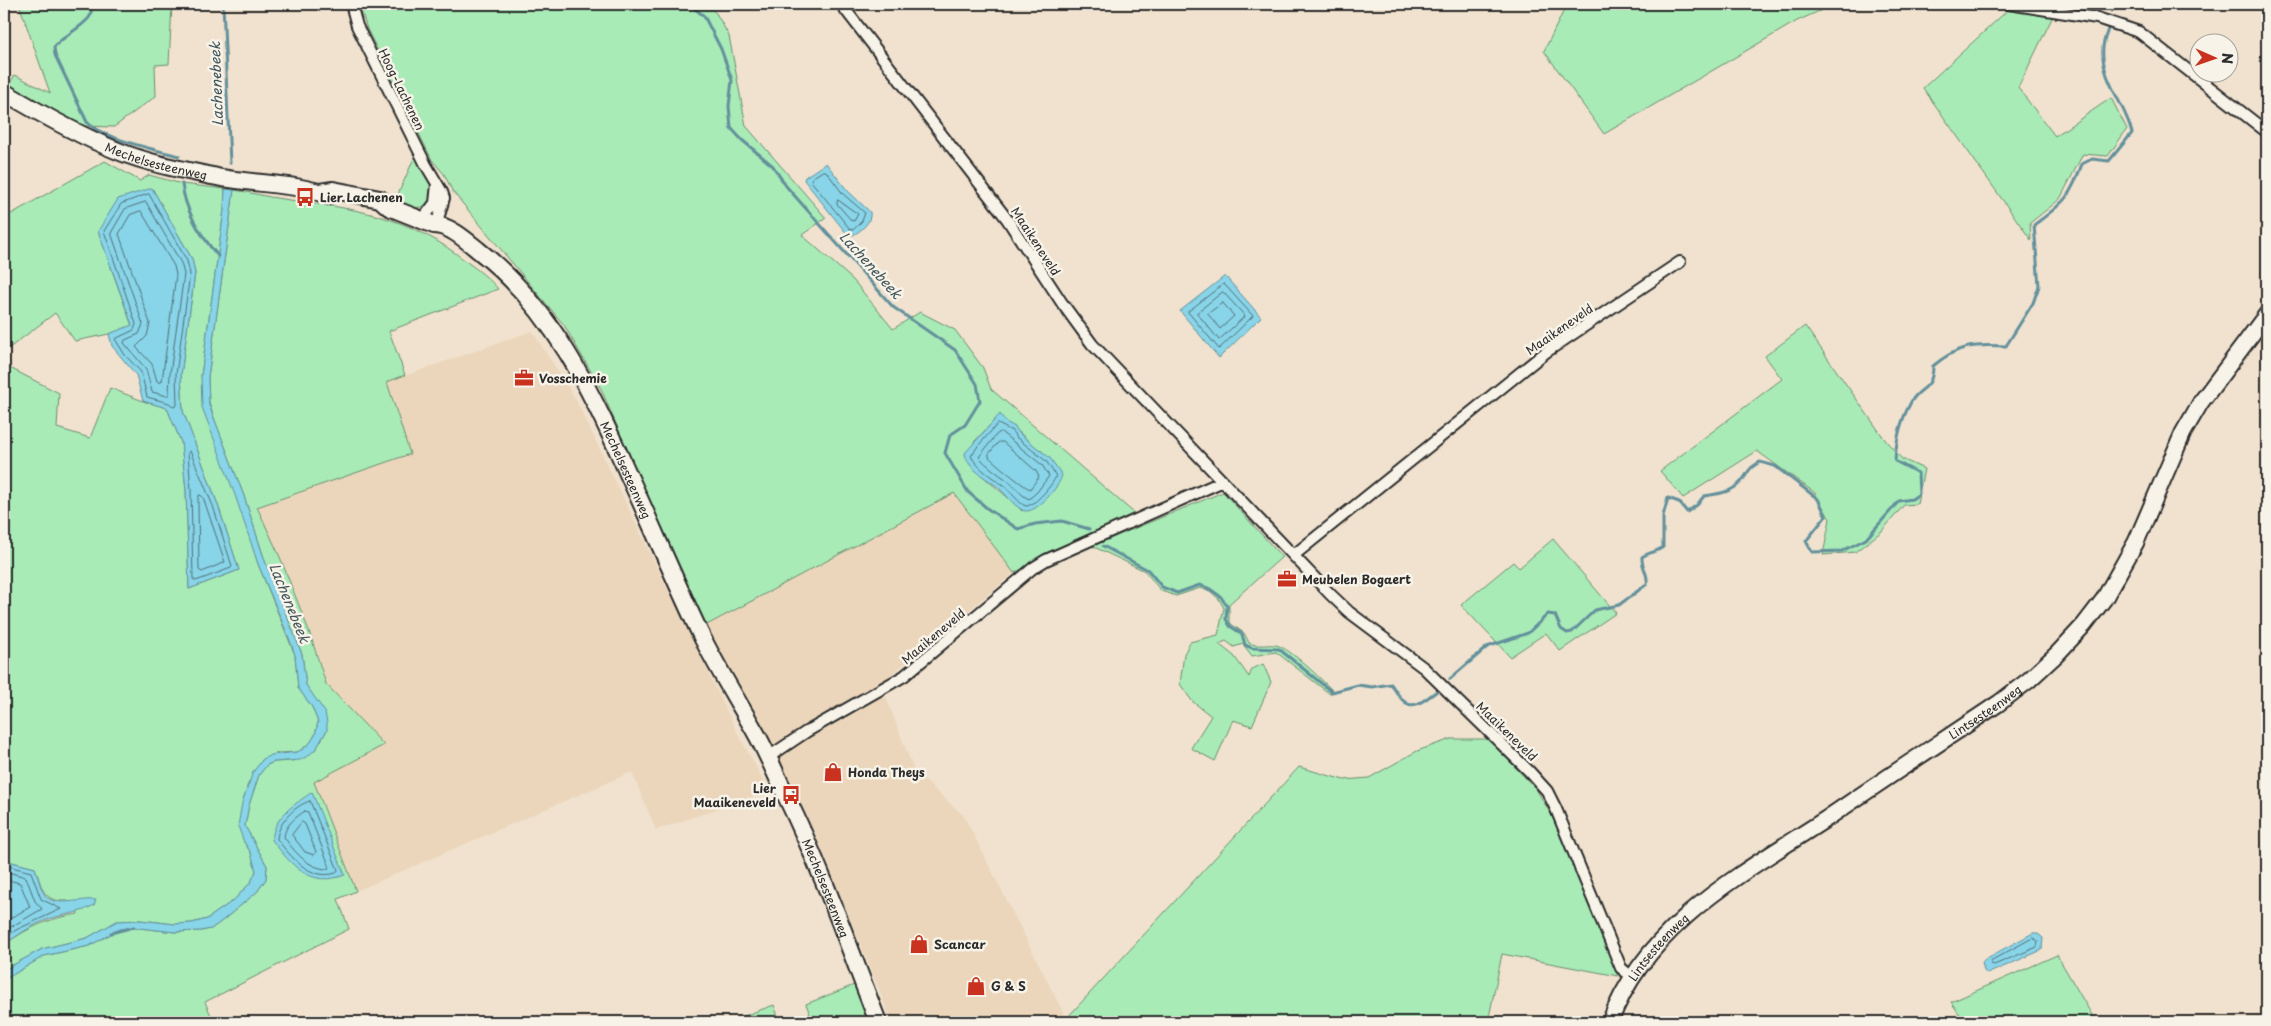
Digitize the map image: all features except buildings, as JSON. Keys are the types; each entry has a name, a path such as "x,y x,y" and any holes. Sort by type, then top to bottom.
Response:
{"main road":[{"name":"Mechelsesteenweg","path":"4,92 66,128 119,152 150,162 233,180 320,192 379,208 389,207 428,223 436,234 470,256 500,282 525,310 570,375 586,402 700,653 754,740 768,758 807,841 878,1022"}],"street":[{"name":"Hoog-Lachenen","path":"351,4 357,26 444,198 438,219 428,223"},
{"name":"Maaikeneveld","path":"841,4 1007,219 1062,303 1092,344 1312,576 1349,612 1424,668 1547,791 1556,808 1621,968 1632,977"},
{"path":"2009,4 2097,18 2139,32 2267,132"},
{"name":"Maaikeneveld","path":"1294,555 1546,352 1680,262"},
{"name":"Lintsesteenweg","path":"1610,1022 1632,977 1658,944 1708,897 1999,704 2029,680 2084,625 2104,599 2136,542 2183,433 2201,402 2267,314"},
{"name":"Maaikeneveld","path":"768,758 806,732 904,676 1046,560 1221,482"}],"shaded area":[{"path":"532,331 575,398 736,730 769,791 656,830 632,772 356,891 314,782 383,745 326,684 309,631 280,557 257,507 410,454 387,382"},
{"path":"954,493 1014,573 881,683 914,771 964,816 1068,1022 892,1022 816,835 780,761 703,627"}],"green space":[{"path":"19,4 172,4 169,64 155,65 156,96 114,127 83,126 8,86 15,75 50,93"},
{"path":"359,4 705,4 716,13 729,36 746,126 826,218 802,235 853,280 893,329 920,312 955,330 983,368 991,389 1134,513 1014,573 954,493 703,627 601,389 564,325 453,192 444,174 432,160 367,29","holes":["995,420 1016,429 1030,443 1042,451 1022,511 969,463 974,442"]},
{"path":"1567,4 1835,4 1797,21 1604,134 1544,51"},
{"path":"2010,8 2053,16 2018,88 2055,136 2111,98 2127,129 2108,156 2083,154 2060,199 2030,223 2031,240 1923,88"},
{"path":"415,156 423,164 434,186 431,202 422,207 409,206 395,201"},
{"path":"105,161 140,181 149,175 182,184 225,189 224,210 201,376 258,564 295,655 298,688 312,707 318,722 315,735 310,743 298,752 278,753 263,759 247,786 244,842 251,853 256,871 251,882 234,900 207,919 192,923 175,924 140,920 117,921 87,938 42,949 4,970 4,945 39,925 57,918 78,914 68,901 59,901 48,897 42,888 35,868 4,860 4,365 59,393 57,428 90,438 110,388 167,408 181,442 186,490 189,589 239,570 218,505 183,411 181,375 195,273 192,259 152,188 98,231 132,326 109,334 75,341 55,313 4,352 4,218"},
{"path":"234,190 334,206 380,216 423,233 445,246 483,274 498,289 389,331 405,375 387,382 410,454 257,507 280,557 309,631 326,684 384,745 314,782 356,891 338,899 349,929 205,1002 214,1022 4,1022 4,980 44,956 89,946 120,929 139,928 175,932 211,929 257,892 266,879 267,866 245,826 249,805 259,775 267,765 274,762 292,761 316,749 327,730 318,703 306,685 302,654 265,561 244,496 209,405 208,377"},
{"path":"1805,326 1886,441 1902,459 1924,469 1917,504 1904,505 1881,532 1855,552 1823,555 1830,519 1815,493 1757,451 1683,498 1660,471 1782,379 1765,356"},
{"path":"1223,492 1282,557 1229,604 1231,624 1244,633 1249,643 1282,647 1306,665 1332,690 1330,694 1276,652 1252,656 1243,644 1234,647 1226,641 1219,644 1234,656 1249,677 1252,669 1263,664 1271,682 1252,726 1233,720 1215,761 1191,748 1211,716 1192,701 1180,684 1184,654 1190,642 1218,635 1224,608 1219,599 1210,591 1200,588 1176,596 1161,591 1145,571 1092,546"},
{"path":"1553,539 1616,613 1560,651 1546,633 1510,657 1461,605 1513,562 1519,568"},
{"path":"1451,739 1488,739 1536,789 1552,816 1618,976 1502,954 1488,1022 1068,1022 1066,1019 1299,767 1344,780 1369,778 1417,751"},
{"path":"2057,955 2096,1022 1965,1022 1951,1002"},
{"path":"854,985 869,1022 813,1022 806,1004"},
{"path":"774,1005 780,1022 727,1022"}],"water":[{"path":"826,163 847,190 870,212 868,223 853,235 847,234 804,180 805,177"},
{"path":"152,188 192,259 195,273 181,375 183,411 218,505 239,570 189,589 186,490 181,442 167,408 143,401 136,375 112,346 109,334 132,325 98,231 118,199"},
{"path":"225,189 234,190 208,377 209,405 244,496 265,561 302,654 306,685 325,712 327,730 316,749 308,756 300,760 274,762 267,765 259,775 249,805 245,826 267,866 266,879 257,892 222,921 211,929 201,931 175,932 139,928 120,929 89,946 44,956 4,980 4,970 42,949 87,938 117,921 140,920 175,924 192,923 207,919 234,900 251,882 256,871 251,853 244,842 238,826 242,803 253,772 263,759 271,755 297,752 310,743 315,735 318,722 312,707 298,688 295,655 258,564 202,407 201,376 224,210"},
{"path":"1225,276 1261,317 1219,358 1180,311"},
{"path":"1000,414 1006,422 1015,427 1020,434 1050,458 1062,475 1057,486 1036,508 1025,511 1019,508 998,487 975,470 967,459 965,453"},
{"path":"312,792 345,875 322,879 303,872 287,858 272,840 277,824 286,812"},
{"path":"4,860 35,868 42,889 49,899 61,902 96,900 94,905 42,922 22,932 4,945"},
{"path":"2033,933 2037,933 2043,938 2042,950 1987,974 1984,971 1982,962 1985,959"}],"waterway":[{"path":"92,4 88,19 54,47 55,55 87,122 94,128 116,138 179,156"},
{"name":"Lachenebeek","path":"223,4 230,163"},
{"name":"Lachenebeek","path":"689,4 704,16 721,49 732,80 729,106 731,128 742,140 773,166 786,186 893,307 955,350 977,384 980,401 965,425 950,435 945,453 968,492 988,509 1018,529 1035,524 1062,521 1089,529"},
{"name":"Lachenebeek","path":"2112,11 2115,4"},
{"name":"Lachenebeek","path":"1450,679 1487,647 1528,633 1548,614 1555,615 1561,629 1567,633 1572,632 1595,610 1619,605 1647,584 1642,557 1663,547 1663,516 1668,498 1679,502 1687,512 1697,505 1704,496 1733,489 1741,482 1750,469 1760,462 1775,466 1818,499 1826,516 1806,541 1812,552 1842,551 1866,539 1899,501 1912,499 1919,494 1918,473 1895,461 1902,424 1913,398 1928,385 1931,380 1933,366 1950,354 1967,347 1985,345 2006,346 2033,303 2039,286 2034,225 2059,205 2069,193 2082,164 2092,159 2109,161 2132,133 2125,112 2105,70 2103,46 2108,29"},
{"path":"182,184 190,213 218,256"},
{"name":"Lachenebeek","path":"1103,546 1148,570 1162,587 1177,593 1200,585 1210,589 1221,597 1227,606 1226,619 1230,626 1242,634 1245,645 1252,648 1279,649 1332,692 1358,685 1372,687 1391,684 1402,699 1411,705 1422,702 1437,691"},
{"name":"Lachenebeek","path":"111,933 134,927"}],"place":[{"name":"Lier Lachenen","path":"305,197"},
{"name":"Vosschemie","path":"524,378"},
{"name":"Meubelen Bogaert","path":"1287,579"},
{"name":"Honda Theys","path":"833,772"},
{"name":"Lier Maaikeneveld","path":"791,795"},
{"name":"Scancar","path":"919,944"},
{"name":"G & S","path":"976,986"}]}
